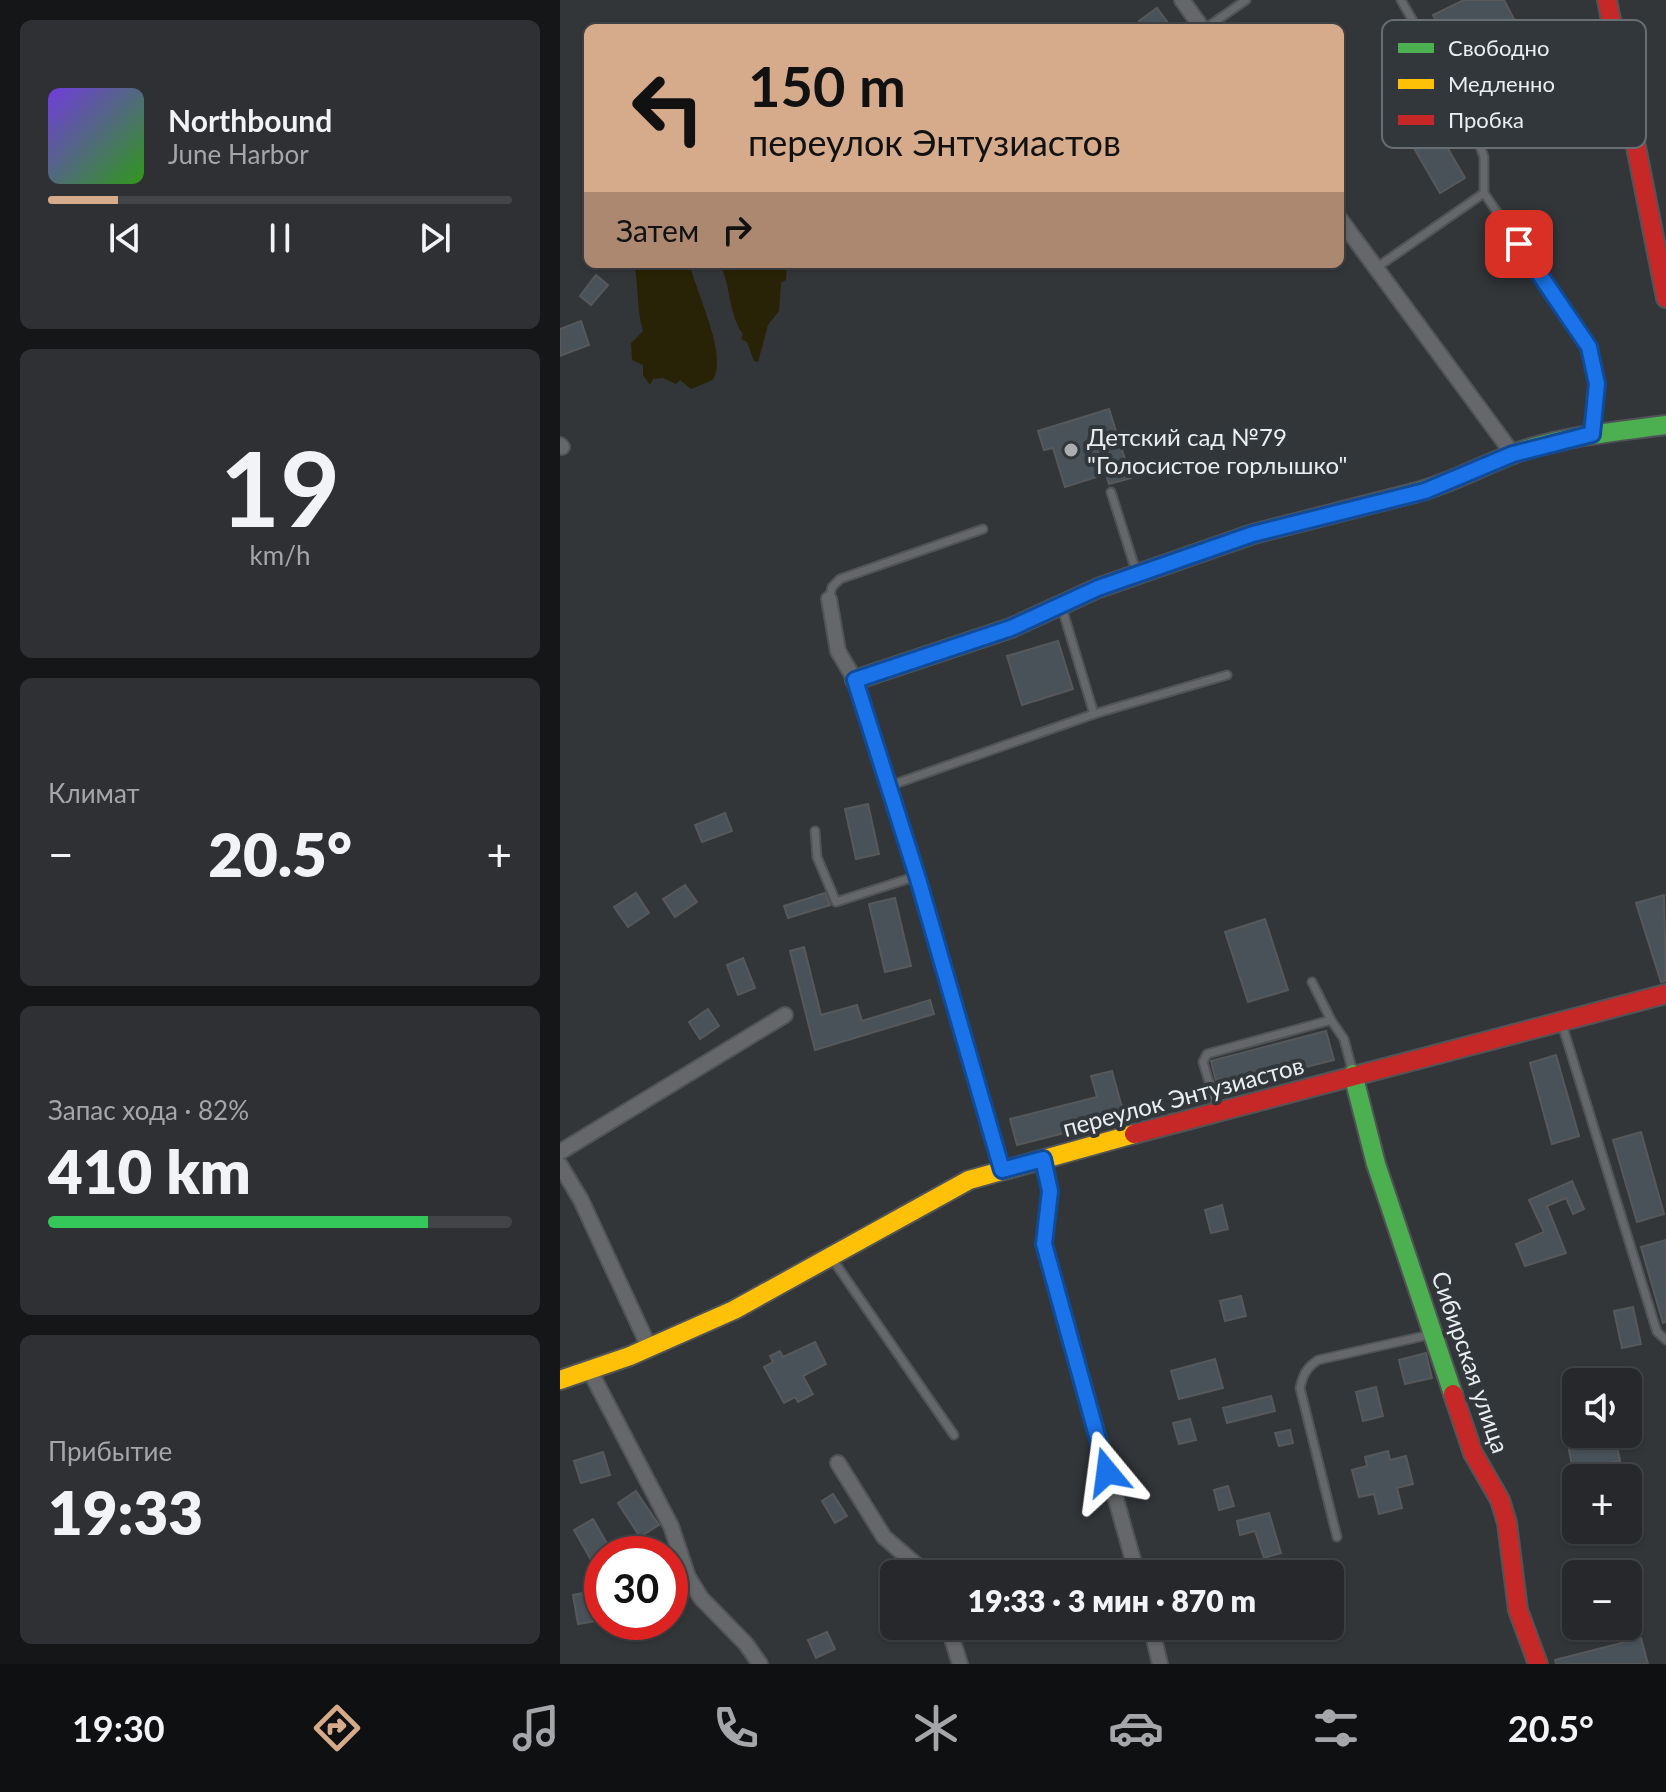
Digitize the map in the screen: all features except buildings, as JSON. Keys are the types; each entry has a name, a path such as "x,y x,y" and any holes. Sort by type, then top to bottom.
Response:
{"main road":[{"path":"1607,0 1611,20"},
{"path":"1636,148 1666,298"},
{"path":"855,680 1011,628 1138,575 1253,534 1449,484 1513,454 1592,434 1666,425"},
{"name":"переулок Энтузиастов","path":"560,1380 649,1347 832,1258 940,1192 1002,1170 1353,1074 1666,994"},
{"name":"Сибирская улица","path":"1353,1074 1376,1164 1473,1453 1500,1500 1507,1523 1518,1610 1538,1664"}],"street":[{"path":"1182,0 1201,24"},
{"path":"1344,224 1513,454"},
{"path":"829,599 841,658 855,680 889,786 1002,1170"},
{"path":"560,1152 785,1015"},
{"path":"1043,1159 1050,1191 1044,1244 1133,1560"},
{"path":"560,1165 581,1200 649,1347"},
{"path":"590,1371 671,1526 688,1577 701,1598 746,1644 760,1664"},
{"path":"838,1463 884,1537 911,1560"},
{"path":"952,1640 960,1664"},
{"path":"1154,1640 1160,1664"}],"lane":[{"path":"1210,24 1246,0"},
{"path":"1401,0 1412,20"},
{"path":"1481,148 1484,157 1484,193 1589,347 1597,384 1592,434"},
{"path":"1376,268 1484,193"},
{"path":"1111,492 1138,575"},
{"path":"829,599 832,587 840,579 983,529"},
{"path":"1061,605 1094,714"},
{"path":"889,786 1094,714 1227,675"},
{"path":"815,831 817,857 836,902 917,876"},
{"path":"1312,982 1344,1039 1353,1074"},
{"path":"1217,1111 1203,1062 1207,1054 1331,1020"},
{"path":"1561,1021 1657,1332 1666,1340"},
{"path":"832,1258 954,1435"},
{"path":"1337,1537 1300,1388 1307,1367 1318,1360 1435,1333"}],"shaded area":[{"path":"635,268 691,268 717,356 713,380 691,389 680,380 676,384 663,378 653,379 650,385 643,375 643,365 632,360 631,343 643,331"},
{"path":"721,268 787,268 786,280 781,283 779,311 768,325 758,362 754,361 747,342 741,339 743,334 735,319"}],"traffic: fast":[{"path":"1414,493 1531,448 1588,435 1666,425"},
{"path":"1353,1074 1376,1164 1453,1394"}],"traffic: slow":[{"path":"855,680 1011,628 1098,588 1253,534 1414,493"},
{"path":"560,1380 630,1356 734,1310 969,1180 1134,1134"}],"traffic: jam":[{"path":"1607,0 1611,20"},
{"path":"1636,148 1666,298"},
{"path":"1134,1134 1666,994"},
{"path":"1453,1394 1473,1453 1500,1500 1507,1523 1518,1610 1538,1664"}],"place":[{"name":"Детский сад №79 \"Голосистое горлышко\"","path":"1071,450"}],"route":[{"path":"1107,1472 1077,1354 1044,1244 1050,1191 1043,1159 1002,1170 918,879 855,680 1011,628 1098,588 1253,534 1449,484 1513,454 1592,434 1597,384 1589,347 1519,244"}]}
